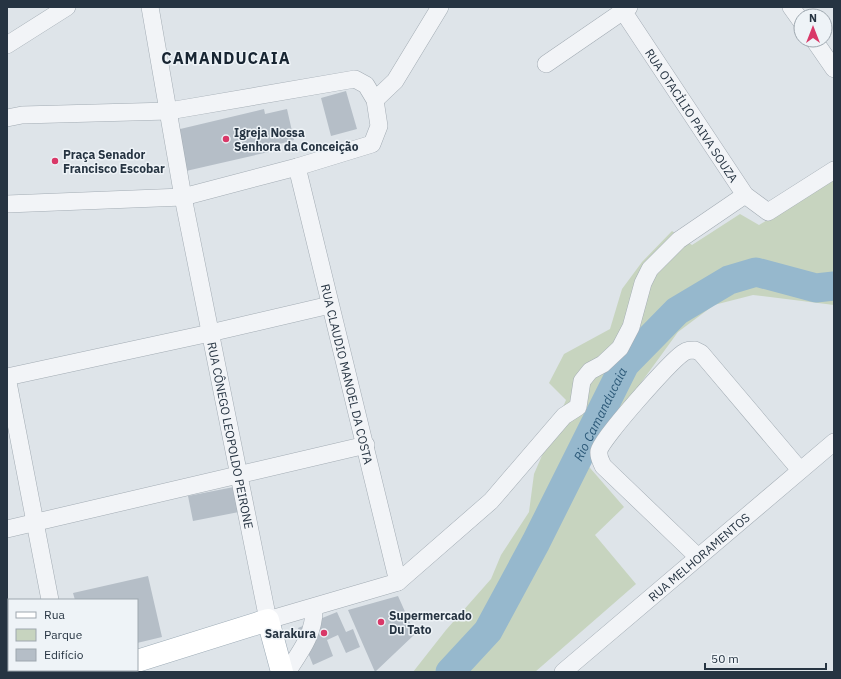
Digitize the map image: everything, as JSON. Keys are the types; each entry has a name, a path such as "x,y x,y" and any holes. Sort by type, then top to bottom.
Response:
{"main road":[{"path":"138,661 268,620"},
{"name":"RUA CÔNEGO LEOPOLDO PEIRONE","path":"268,620 282,672"}],"street":[{"path":"7,45 67,7"},
{"name":"RUA CÔNEGO LEOPOLDO PEIRONE","path":"150,7 183,197 268,620"},
{"path":"375,100 395,81 440,7"},
{"path":"546,64 626,9"},
{"name":"RUA OTACÍLIO PAIVA SOUZA","path":"626,9 745,195 768,212 834,170"},
{"path":"820,48 834,69"},
{"path":"7,118 22,115 168,111 355,79 366,85 375,100 379,126 372,144 297,167 183,197 7,204"},
{"name":"RUA CLAUDIO MANOEL DA COSTA","path":"297,167 330,305 366,445 398,582"},
{"path":"268,620 398,582 490,502 564,416 578,408 582,381 590,371 603,364 620,348 631,327 643,283 650,269 679,240 745,195"},
{"path":"50,599 7,377 210,334 330,305"},
{"path":"698,557 603,466 599,457 602,442 636,402 683,353 695,350 701,353 800,470"},
{"name":"RUA MELHORAMENTOS","path":"563,672 834,442"},
{"path":"7,529 366,445"},
{"path":"287,672 305,644 315,621 314,607"}],"green space":[{"path":"834,180 834,305 753,295 714,305 678,332 584,461 624,507 595,535 636,584 535,672 413,672 446,630 491,579 501,555 529,512 534,474 566,400 549,383 564,354 610,329 622,289 642,262 672,231 692,245 740,214 759,225"}],"building":[{"path":"346,91 357,129 331,136 321,98"},
{"path":"264,109 265,114 287,109 294,140 272,146 273,151 186,171 176,130"},
{"path":"239,486 244,511 193,521 188,496"},
{"path":"148,576 162,637 138,643 138,599 75,599 73,593"},
{"name":"Supermercado Du Tato","path":"398,596 415,634 375,672 348,610"},
{"path":"337,612 346,632 353,629 360,647 346,653 338,635 327,640 333,656 313,665 298,628"}],"waterway":[{"name":"Rio Camanducaia","path":"450,672 488,631 536,542 625,364 677,311 729,280 756,272 816,288 834,286"}],"place":[{"name":"Igreja Nossa Senhora da Conceição","path":"226,139"},
{"name":"Praça Senador Francisco Escobar","path":"55,161"},
{"name":"Supermercado Du Tato","path":"381,622"},
{"name":"Sarakura","path":"324,633"}],"district":[{"name":"CAMANDUCAIA","path":"226,58"}]}
